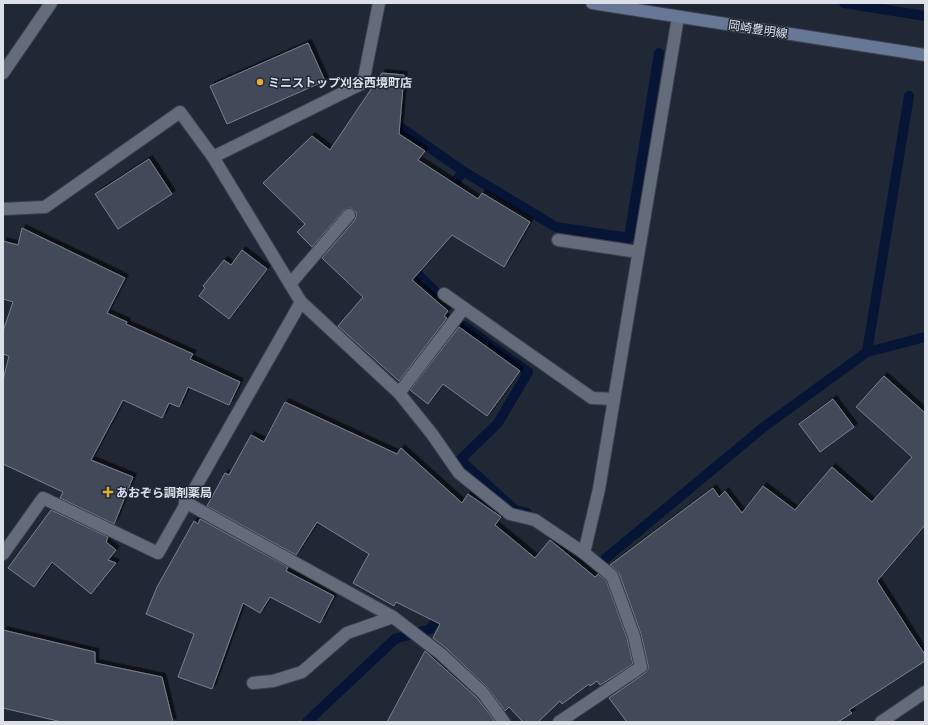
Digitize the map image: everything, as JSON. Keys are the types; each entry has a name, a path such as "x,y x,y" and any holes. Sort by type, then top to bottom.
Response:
{"main road":[{"name":"岡崎豊明線","path":"592,3 925,55"}],"street":[{"path":"3,73 51,3"},
{"path":"213,157 363,84 379,3"},
{"path":"584,553 599,489 678,16"},
{"path":"3,209 45,207 180,112 213,157 301,302 399,393 432,434 459,473 510,514 534,520 584,553 612,576 634,636 641,667 559,722"},
{"path":"290,284 349,215"},
{"path":"558,240 638,252"},
{"path":"444,294 592,398 614,399"},
{"path":"3,554 42,498 158,553 301,302"},
{"path":"399,393 464,308"},
{"path":"186,502 394,618 435,649 483,693 504,722"},
{"path":"252,683 272,681 302,672 347,633 394,618"},
{"path":"881,722 925,692"}],"building":[{"path":"308,43 325,81 227,124 210,86"},
{"path":"382,73 404,75 399,134 425,151 418,160 478,199 482,193 530,222 504,267 452,235 412,280 448,311 444,316 447,318 399,381 338,326 363,297 322,258 355,220 356,212 351,208 344,210 312,247 297,232 305,224 263,183 312,136 330,150"},
{"path":"149,159 172,194 118,229 95,194"},
{"path":"22,228 125,278 107,313 127,322 126,324 193,354 190,359 240,382 229,405 188,387 179,407 169,403 162,418 123,400 91,460 133,477 114,524 60,498 63,492 3,464 3,380 9,356 3,354 3,331 13,302 3,299 3,241 18,245"},
{"path":"242,250 267,269 229,319 199,296 205,288 203,286 224,260 231,265"},
{"path":"459,327 520,371 487,416 443,384 428,404 410,390"},
{"path":"884,376 925,413 925,525 877,581 925,655 925,661 849,710 852,713 838,722 627,722 609,698 645,673 648,669 648,665 641,634 619,573 610,565 713,488 719,497 725,491 742,513 763,486 795,510 832,467 872,502 912,457 856,407"},
{"path":"833,399 854,427 820,452 799,424"},
{"path":"285,402 397,454 401,448 462,503 468,494 501,517 495,525 535,558 550,540 595,577 598,574 606,580 627,638 633,664 600,685 597,681 590,686 589,684 562,704 560,701 538,722 523,722 509,707 505,711 488,688 446,648 433,638 440,624 396,602 394,606 353,583 369,554 317,522 296,555 207,506 225,473 229,475 251,435 264,442"},
{"path":"51,510 108,537 106,542 116,550 108,560 116,563 91,594 52,562 34,587 8,568"},
{"path":"200,519 288,567 286,571 334,596 320,623 270,597 260,613 243,603 212,689 178,677 194,634 146,614 157,587 194,521 198,524"},
{"path":"3,630 95,652 95,663 162,677 173,722 62,722 3,708"},
{"path":"425,651 477,698 494,720 492,722 387,722"}],"waterway":[{"path":"844,3 925,16"},
{"path":"463,171 556,227 629,238 659,53"},
{"path":"867,352 909,96"},
{"path":"390,120 463,171 447,194"},
{"path":"409,266 440,296"},
{"path":"464,326 528,372 498,423 460,460 515,510 527,513"},
{"path":"605,559 765,426 867,352 925,337"},
{"path":"307,722 395,639 430,629 443,611"}],"place":[{"name":"ミニストップ刈谷西境町店","path":"260,82"},
{"name":"あおぞら調剤薬局","path":"108,492"}]}
